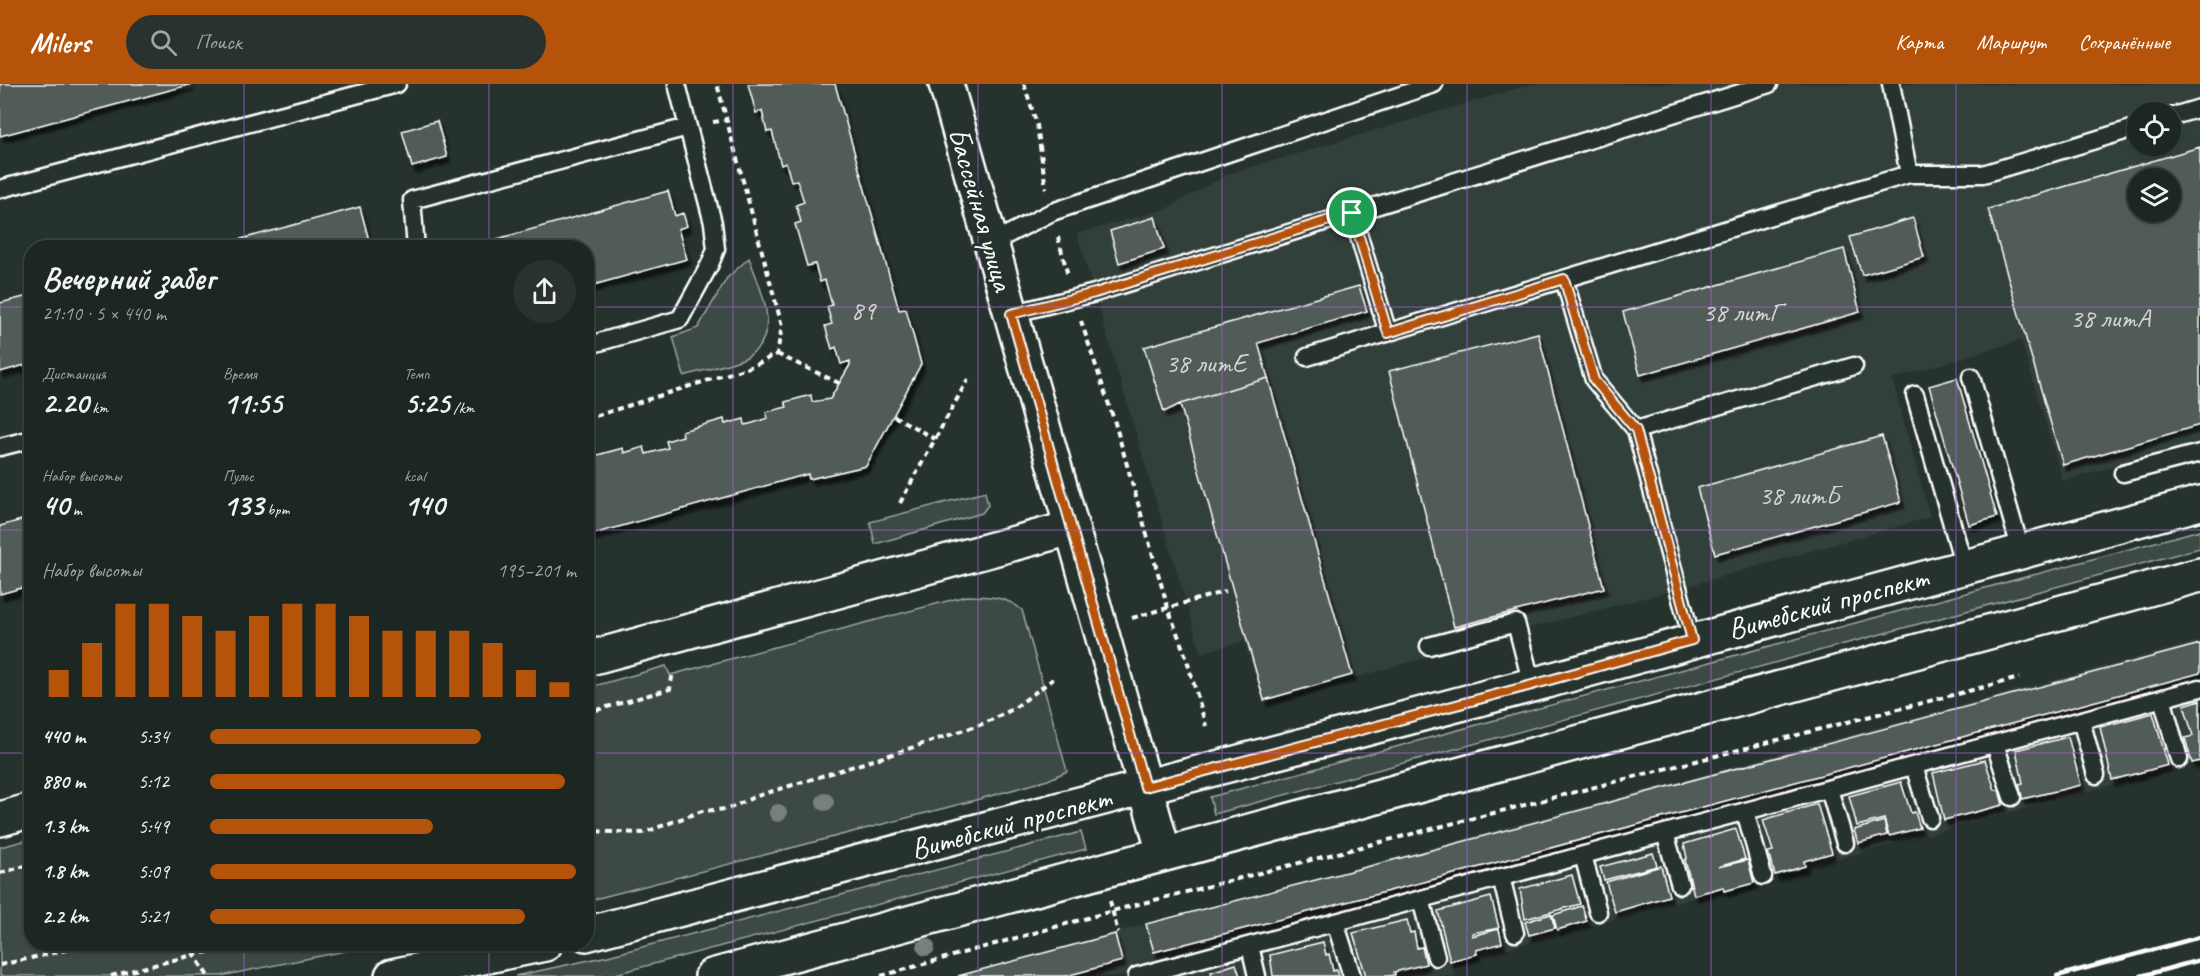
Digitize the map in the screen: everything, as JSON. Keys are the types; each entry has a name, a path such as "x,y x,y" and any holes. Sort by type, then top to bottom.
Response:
{"main road":[{"name":"Бассейная улица","path":"946,84 1164,853"},
{"name":"Витебский проспект","path":"594,932 1532,685 2200,503"},
{"path":"594,657 1071,528"},
{"path":"712,976 2200,575"},
{"path":"0,819 24,812"},
{"path":"392,976 512,951"}],"lane":[{"path":"0,189 397,84"},
{"path":"594,344 680,320 716,249 713,223 677,84"},
{"path":"991,243 1052,212 1434,84"},
{"path":"1011,314 1095,293 1769,84"},
{"path":"1891,84 1909,174"},
{"path":"2181,114 2200,108"},
{"path":"416,240 412,200 688,127"},
{"path":"1307,357 1909,174 1983,174 2127,130"},
{"path":"1352,213 1388,333"},
{"path":"1564,279 1594,380 1636,430 1692,640"},
{"path":"1636,430 1854,366"},
{"path":"1971,377 2021,551"},
{"path":"1915,395 1964,566"},
{"path":"0,447 24,441"},
{"path":"2123,473 2200,453"},
{"path":"1429,646 1516,623 1532,685"},
{"path":"1137,976 2200,688"},
{"path":"2162,698 2179,759"},
{"path":"2081,720 2096,775"},
{"path":"1995,744 2012,797"},
{"path":"1914,766 1930,818"},
{"path":"1829,789 1845,843"},
{"path":"1745,811 1763,876"},
{"path":"1665,833 1680,885"},
{"path":"1583,855 1598,912"},
{"path":"1501,877 1515,933"},
{"path":"1421,899 1437,957"},
{"path":"1335,922 1352,976"},
{"path":"1250,946 1257,976"}],"path":[{"path":"1074,297 1115,423 1168,608 1186,657 1206,726"},
{"path":"777,354 839,383"},
{"path":"900,503 968,379"},
{"path":"894,416 935,439"},
{"path":"1099,627 1226,591"},
{"path":"594,711 670,689 673,672"},
{"path":"881,976 1112,911 2019,678"},
{"path":"594,831 644,833 702,811 728,809 754,797 985,723 1013,709 1053,679"},
{"path":"0,873 24,866"},
{"path":"1108,897 1118,933"},
{"path":"0,965 62,951"},
{"path":"191,951 208,976"},
{"path":"111,976 214,951"}],"shaded area":[{"path":"1532,84 2200,84 2200,442 2063,481 2021,340 1892,379 1930,517 1264,704 1244,641 1201,653 1077,234 1166,209 1228,174"},
{"path":"749,258 766,310 767,324 758,348 747,357 684,376 673,337 698,328 727,278"},
{"path":"985,492 988,505 982,513 875,544 870,522"},
{"path":"2200,530 2200,548 1214,814 1210,797"},
{"path":"966,596 1003,599 1022,610 1067,771 1048,780 972,801 594,899 594,686 666,666 670,675"},
{"path":"2200,641 2200,761 1452,963 1455,976 953,976"},
{"path":"1081,832 1086,849 608,976 515,976 608,956"},
{"path":"24,841 24,951 345,951 221,976 0,976 0,847"}],"building":[{"path":"0,84 192,84 0,136"},
{"path":"748,84 835,84 899,310 906,309 921,364 866,466 809,479 808,474 594,534 594,456 623,448 624,453 644,447 646,454 668,448 666,441 683,436 682,431 724,419 725,424 744,419 745,425 753,423 768,418 766,412 787,407 785,402 811,395 812,402 830,399 850,365 850,361 841,364 836,347 832,349 825,326 832,324 827,307 832,305 825,280 820,282 815,264 807,266 795,224 801,222 796,205 804,202 797,180 791,181 786,163 781,165 772,131 767,132 762,111 756,113"},
{"path":"437,121 447,157 412,167 402,131"},
{"path":"2200,147 2200,425 2063,465 1988,209 2127,168 2127,222 2181,222 2181,168 2128,168 2169,156 2181,156 2181,153"},
{"path":"668,191 675,216 683,213 687,226 678,229 687,259 594,285 594,240 493,240"},
{"path":"360,207 369,240 238,240"},
{"path":"1155,217 1164,249 1119,263 1110,231"},
{"path":"1913,218 1924,257 1862,275 1850,237"},
{"path":"1844,249 1860,312 1640,375 1623,312"},
{"path":"1359,286 1367,311 1258,343 1268,378 1180,404 1164,412 1144,347"},
{"path":"24,297 24,365 0,372 0,303"},
{"path":"1538,333 1604,588 1454,627 1389,371"},
{"path":"1268,378 1352,675 1264,700 1180,404"},
{"path":"1957,378 1997,517 1969,525 1929,386"},
{"path":"1882,436 1901,502 1715,554 1697,488"},
{"path":"24,519 24,587 0,594 0,526"},
{"path":"2200,644 2200,673 1435,879 1154,952 1146,924 1424,852"},
{"path":"2200,700 2200,761 2192,763 2185,738 2193,736 2184,705"},
{"path":"2153,713 2168,765 2112,780 2100,727"},
{"path":"2068,737 2081,785 2022,799 2019,784 2023,783 2016,750"},
{"path":"1985,760 1995,790 1999,790 2003,805 1944,820 1933,773"},
{"path":"1901,782 1911,813 1915,812 1920,828 1889,836 1884,819 1857,826 1849,796"},
{"path":"1817,804 1832,853 1804,861 1805,866 1775,875 1768,852 1773,851 1763,820"},
{"path":"1884,821 1887,835 1858,843 1854,830"},
{"path":"1736,829 1745,859 1718,867 1748,860 1754,883 1724,891 1723,887 1694,895 1685,860 1687,858 1684,844"},
{"path":"1653,853 1657,866 1604,880 1600,867"},
{"path":"1661,866 1669,896 1615,912 1606,882"},
{"path":"1572,875 1580,904 1525,919 1520,889"},
{"path":"1491,897 1499,928 1472,933 1472,936 1499,929 1502,943 1476,950 1477,954 1450,961 1438,911"},
{"path":"1582,906 1587,921 1557,930 1553,915"},
{"path":"1551,914 1555,928 1529,935 1525,922"},
{"path":"1407,920 1410,933 1414,932 1417,948 1422,947 1426,964 1394,972 1395,975 1366,976 1353,933"},
{"path":"1115,934 1122,961 1066,976 958,976"},
{"path":"1323,942 1333,971 1337,970 1339,976 1273,976 1270,955"},
{"path":"1236,964 1240,976 1212,976 1211,972"}],"railway":[{"path":"2057,976 2200,937"},
{"path":"2141,976 2200,960"}],"route":[{"path":"1352,213 1388,333 1564,279 1594,380 1636,430 1692,640 1532,685 1145,787 1011,314 1095,293 1352,213"}]}
